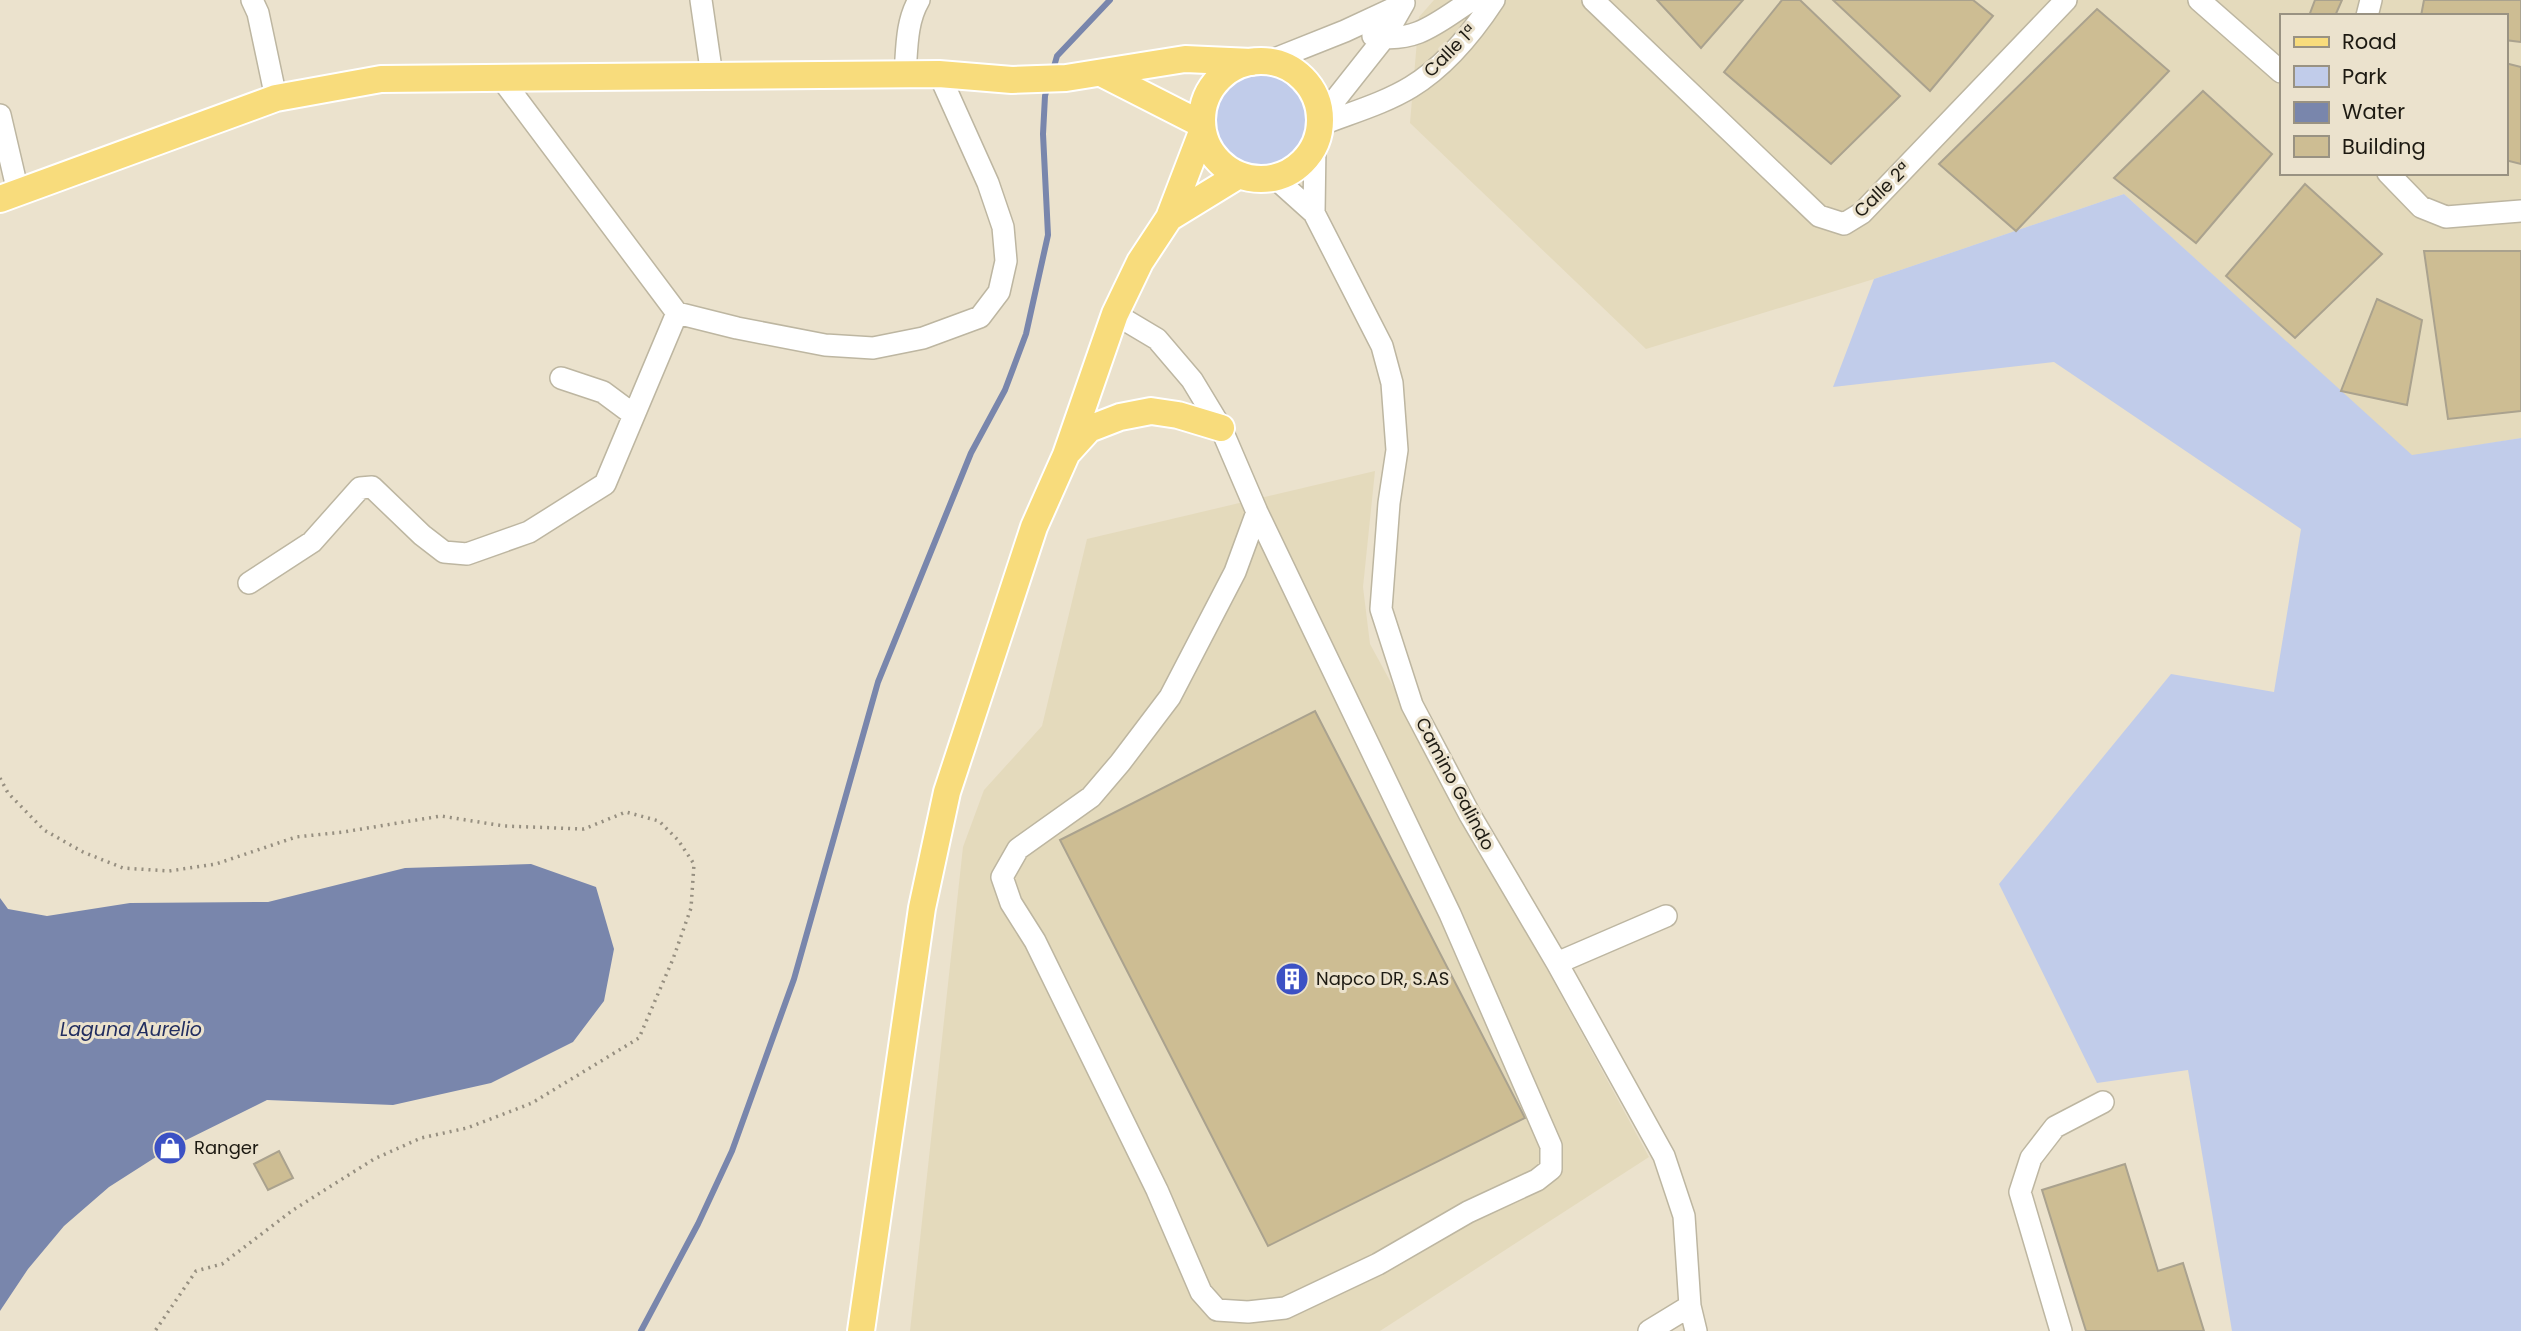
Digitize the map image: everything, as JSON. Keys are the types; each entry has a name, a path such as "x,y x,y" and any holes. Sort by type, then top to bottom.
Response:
{"main road":[{"path":"9,195 276,98 381,79 939,74 1012,80 1066,78 1185,60 1260,62 1283,66 1297,74 1308,85 1316,100 1318,128 1297,167 1275,178 1240,175 1222,165 1209,150 1202,128 1101,73"},
{"path":"861,1331 922,908 947,792 1034,527 1066,455 1115,314 1140,262 1170,218 1202,128 1204,102 1215,83 1231,69 1260,62"},
{"path":"1170,218 1240,175"},
{"path":"1066,455 1089,429 1120,416 1151,411 1178,415 1221,428"}],"street":[{"path":"701,0 712,76"},
{"path":"905,74 909,26 919,0"},
{"name":"Calle 1ª","path":"1345,31 1400,39 1420,33 1472,0"},
{"name":"Calle 1ª","path":"1318,128 1411,87 1432,72 1479,23 1494,0"},
{"name":"Calle 2ª","path":"1593,0 1819,216 1844,224 1861,213 2066,0"},
{"path":"2199,0 2280,71"},
{"path":"1318,128 1331,105 1384,38 1405,2"},
{"path":"1260,62 1345,31 1405,2"},
{"path":"257,4 276,98"},
{"path":"501,78 677,313 825,345 873,348 923,338 980,317 999,292 1006,261 1003,226 988,183 939,74"},
{"path":"0,115 9,195"},
{"name":"Camino Galindo","path":"1314,213 1318,128"},
{"path":"2390,175 2421,207 2446,217 2521,211"},
{"name":"Camino Galindo","path":"1275,178 1314,213 1382,346 1392,383 1397,450 1389,503 1381,609 1412,705 1470,816 1557,963 1664,1156 1684,1216 1690,1306 1696,1331"},
{"path":"249,583 312,542 360,488 373,487 422,535 444,552 467,554 529,532 605,484 677,313"},
{"path":"1115,314 1157,339 1192,380 1221,428 1257,512 1450,914 1551,1146 1550,1169 1537,1180 1468,1212 1378,1264 1285,1308 1248,1312 1217,1310 1201,1292 1157,1190 1035,942 1011,903 1002,877 1018,849 1091,797 1170,697 1235,572 1257,512"},
{"path":"561,378 603,392 634,415"},
{"path":"1557,963 1666,916"},
{"path":"2062,1331 2020,1192 2031,1158 2055,1127 2103,1102"},
{"path":"1649,1331 1690,1306"}],"path":[{"path":"0,778 8,793 44,831 83,852 123,868 169,871 216,864 296,837 441,817 504,825 584,829 626,812 659,821 678,840 694,864 691,908 673,959 639,1038 532,1103 467,1128 421,1138 374,1159 293,1210 222,1264 196,1271 155,1331"}],"shaded area":[{"path":"1434,0 2521,0 2521,438 2412,456 2124,194 1874,279 1646,349 1410,123 1419,17"},
{"path":"1375,471 1363,587 1370,644 1649,1157 1380,1331 910,1331 963,847 984,790 1042,726 1087,539"}],"green space":[{"path":"1261,70 1281,73 1304,92 1309,101 1312,121 1309,141 1290,164 1281,169 1261,172 1241,169 1218,150 1213,141 1210,121 1213,101 1232,78 1241,73"},
{"path":"2124,194 2412,455 2521,438 2521,1331 2232,1331 2188,1070 2097,1083 1999,884 2171,674 2274,692 2301,529 2054,362 1833,387 1874,279"}],"water":[{"name":"Laguna Aurelio","path":"531,864 596,887 614,949 604,1001 573,1042 491,1083 393,1105 267,1100 170,1148 109,1187 64,1226 28,1269 0,1311 0,898 8,909 47,916 130,903 268,902 405,868"}],"building":[{"path":"1657,0 1743,0 1701,48"},
{"path":"1782,0 1800,0 1900,96 1831,164 1724,72"},
{"path":"1833,0 1973,0 1993,16 1930,91"},
{"path":"2315,0 2342,0 2336,14 2310,14"},
{"path":"2424,0 2521,0 2521,42 2507,40 2507,14 2421,14"},
{"path":"2097,9 2169,71 2016,231 1939,164"},
{"path":"2507,64 2521,67 2521,164 2507,160"},
{"path":"2203,91 2272,154 2196,243 2114,178"},
{"path":"2305,184 2382,254 2295,338 2226,276"},
{"path":"2424,251 2521,251 2521,411 2448,419"},
{"path":"2377,299 2422,320 2407,405 2341,391"},
{"name":"Napco DR, S.AS","path":"1315,711 1525,1118 1268,1246 1060,840"},
{"path":"279,1151 293,1178 268,1190 254,1164"},
{"path":"2125,1164 2158,1271 2183,1263 2204,1331 2086,1331 2042,1190"}],"waterway":[{"path":"1053,70 1057,56 1110,0"},
{"path":"641,1331 698,1224 732,1151 794,979 878,682 971,453 1005,390 1026,334 1048,235 1043,134 1048,84"}],"place":[{"name":"Napco DR, S.AS","path":"1292,979"},
{"name":"Ranger","path":"170,1148"}]}
